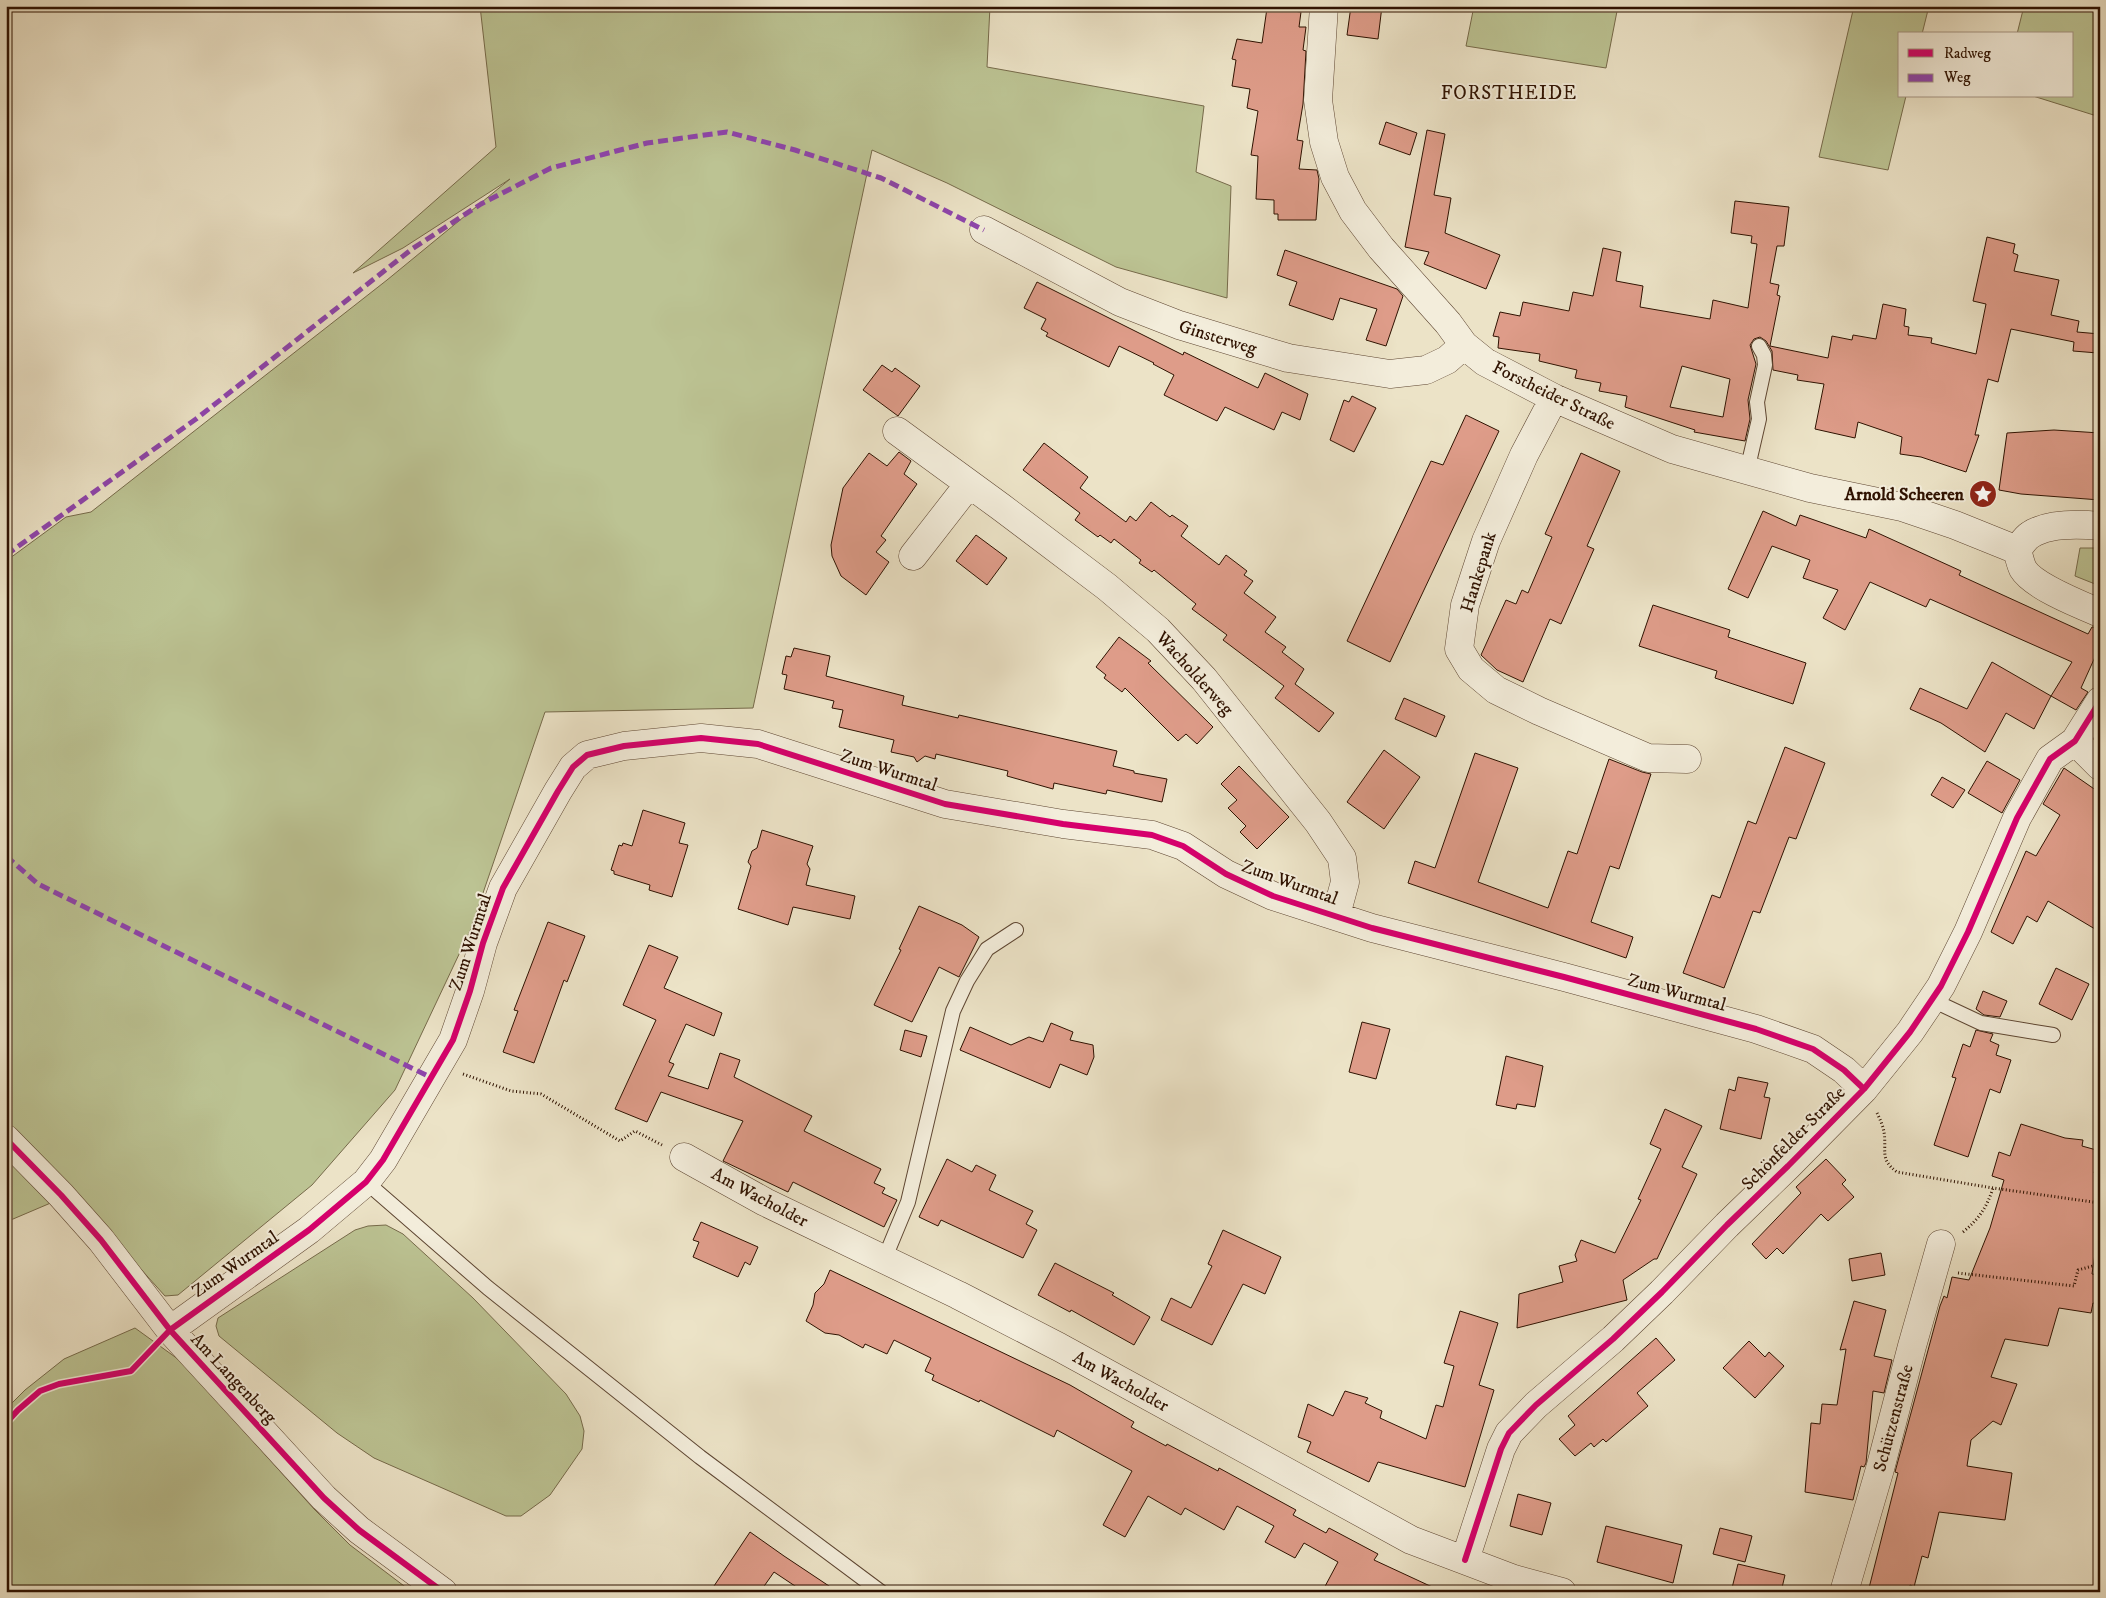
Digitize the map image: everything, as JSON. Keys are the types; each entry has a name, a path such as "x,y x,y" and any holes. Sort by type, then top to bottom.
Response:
{"street":[{"name":"Forstheider Straße","path":"1324,6 1318,100 1324,142 1335,177 1352,211 1464,345 1485,362 1554,398 1672,449 1810,488 1902,507 1963,528 2017,550"},
{"name":"Ginsterweg","path":"984,230 1120,302 1180,325 1288,358 1390,374 1426,370 1447,360 1464,345"},
{"name":"Hankepank","path":"1554,398 1524,455 1486,541 1465,605 1459,649 1471,669 1496,690 1539,711 1648,758 1687,758"},
{"name":"Wacholderweg","path":"897,431 1107,587 1158,630 1204,678 1318,822 1342,858 1346,882 1336,915"},
{"path":"913,556 969,484"},
{"path":"2100,526 2065,526 2039,530 2028,536 2017,550 2023,569 2037,582 2057,594 2100,613"},
{"name":"Schönfelder Straße","path":"1465,1560 1501,1449 1509,1433 1536,1405 1613,1339 1662,1292 1726,1225 1788,1166 1864,1088 1910,1032 1941,986 1968,932 2017,818 2050,759 2075,741 2100,701"},
{"name":"Zum Wurmtal","path":"170,1330 308,1230 366,1182 383,1160 453,1040 470,991 483,943 503,888 558,790 573,767 587,755 624,746 701,738 758,744 945,804 1063,824 1152,835 1183,846 1226,874 1273,896 1372,928 1756,1029 1814,1050 1844,1070 1864,1088"},
{"path":"2075,741 2100,766"},
{"name":"Am Langenberg","path":"6,1139 61,1195 101,1240 170,1330 324,1498 360,1530 443,1592"},
{"name":"Am Wacholder","path":"684,1157 765,1202 1059,1347 1411,1540 1514,1579 1562,1592"},
{"name":"Schützenstraße","path":"1844,1592 1880,1469 1936,1261"}],"lane":[{"path":"1747,471 1759,419 1757,402 1764,365 1764,355 1759,346"},
{"path":"884,1260 908,1202 952,1011 967,981 987,950 1016,930"},
{"path":"1932,1000 1981,1023 2053,1035"},
{"path":"366,1182 488,1288 700,1457 881,1592"}],"path":[{"path":"440,1063 471,1078 511,1091 541,1094 620,1141 634,1131 684,1157"},
{"path":"1864,1088 1875,1107 1884,1131 1887,1165 1897,1172 2100,1203"},
{"path":"1993,1188 1987,1205 1977,1221 1954,1239 1936,1261 1949,1272 2074,1286 2078,1270 2100,1264"}],"green space":[{"path":"480,6 990,6 987,67 1204,106 1196,172 1231,186 1227,298 1116,267 947,183 872,150 753,708 545,712 470,931 395,1090 312,1185 178,1295 165,1296 69,1189 6,1123 6,561 66,517 91,512 387,280 510,179 403,248 353,273 496,147"},
{"path":"1474,6 1618,6 1606,68 1466,46"},
{"path":"1854,6 1929,6 1922,32 1898,32 1898,98 1906,98 1888,170 1819,157"},
{"path":"2024,6 2100,6 2100,117 2039,98 2074,98 2074,32 2018,32"},
{"path":"2080,548 2100,548 2100,586 2075,576"},
{"path":"6,1156 53,1202 6,1222"},
{"path":"386,1225 403,1234 473,1298 566,1394 580,1416 584,1431 582,1449 550,1495 521,1516 506,1516 374,1458 337,1433 219,1336 216,1326 218,1318 355,1230 368,1226"},
{"path":"135,1328 182,1362 314,1509 350,1545 412,1592 6,1592 6,1409 25,1390 64,1359"}],"building":[{"path":"1351,6 1382,6 1378,39 1347,35"},
{"path":"1267,8 1301,12 1299,27 1306,27 1303,50 1306,51 1303,104 1297,140 1303,141 1299,169 1317,170 1319,179 1316,220 1278,220 1278,214 1274,214 1274,200 1256,199 1258,156 1251,155 1258,111 1247,108 1250,89 1232,86 1236,60 1232,59 1237,39 1262,43"},
{"path":"1386,122 1417,133 1410,155 1379,144"},
{"path":"1427,130 1445,134 1434,195 1451,198 1445,233 1500,255 1486,289 1424,264 1429,252 1405,247"},
{"path":"1735,201 1789,207 1784,246 1777,246 1770,283 1779,285 1777,295 1780,296 1770,346 1828,358 1832,336 1852,340 1853,335 1876,339 1883,304 1906,309 1904,326 1909,327 1908,335 1932,338 1931,343 1976,354 1986,304 1973,301 1987,237 2015,244 2013,253 2018,255 2014,271 2059,280 2051,315 2079,321 2077,332 2100,334 2098,353 2073,351 2074,342 2011,329 1998,382 1988,379 1975,435 1979,435 1966,472 1921,457 1900,454 1902,437 1858,422 1855,438 1815,429 1824,384 1797,380 1798,375 1773,370 1772,351 1766,341 1760,337 1754,339 1750,345 1756,364 1748,400 1750,419 1745,441 1694,432 1695,430 1625,407 1627,396 1599,391 1601,383 1575,378 1577,370 1539,361 1540,354 1498,348 1499,337 1493,336 1500,312 1520,316 1523,302 1569,311 1573,292 1593,296 1603,248 1621,252 1616,281 1643,286 1640,307 1710,319 1713,300 1748,308 1757,244 1751,243 1752,236 1731,233","holes":["1682,366 1730,379 1723,417 1670,407"]},
{"path":"1285,250 1397,289 1403,296 1386,346 1366,340 1377,309 1340,298 1333,320 1289,305 1297,282 1277,275"},
{"path":"1037,282 1183,355 1184,352 1258,388 1265,373 1308,394 1300,420 1282,412 1274,430 1225,407 1217,421 1164,395 1174,375 1154,363 1119,346 1109,367 1046,336 1048,333 1041,329 1046,319 1024,308"},
{"path":"882,365 892,372 895,368 920,386 898,416 863,390"},
{"path":"1352,396 1376,408 1354,452 1330,440 1344,400 1349,402"},
{"path":"1466,415 1499,431 1390,662 1347,641 1431,461 1443,465"},
{"path":"2054,430 2100,433 2100,500 2021,494 1999,490 2007,433"},
{"path":"1044,443 1088,477 1080,488 1126,522 1130,516 1136,521 1151,502 1170,517 1172,515 1188,526 1181,536 1219,565 1226,555 1247,571 1244,575 1253,581 1244,593 1276,617 1265,632 1286,647 1282,652 1304,669 1295,684 1334,713 1319,732 1275,698 1284,686 1223,640 1227,635 1192,609 1196,604 1154,570 1152,572 1139,563 1141,560 1114,539 1111,543 1100,535 1098,537 1075,520 1080,513 1023,470"},
{"path":"899,452 911,461 904,474 917,484 881,536 886,540 876,552 889,562 866,595 841,576 832,556 831,545 843,488 869,453 887,466"},
{"path":"1581,453 1620,471 1587,546 1594,549 1561,624 1550,619 1523,682 1497,670 1481,655 1506,600 1516,604 1522,590 1528,593 1552,537 1545,534"},
{"path":"1763,511 1796,526 1800,515 1866,538 1869,529 1961,571 1959,575 2088,634 2092,627 2100,628 2100,646 2081,688 2088,692 2076,710 2051,696 2072,662 1930,599 1926,607 1870,582 1845,630 1823,618 1838,590 1803,578 1810,560 1772,546 1748,598 1728,589"},
{"path":"976,535 1007,558 987,585 956,561"},
{"path":"1653,605 1730,630 1728,637 1806,663 1793,704 1715,678 1717,671 1639,646"},
{"path":"1119,637 1151,661 1148,663 1213,727 1197,744 1186,734 1178,741 1125,688 1122,692 1104,678 1106,675 1096,667"},
{"path":"794,648 830,656 826,676 904,696 902,705 958,718 959,715 1117,751 1113,766 1134,771 1134,773 1167,779 1162,802 1107,790 1106,794 1054,783 1053,789 1007,776 1008,771 936,754 935,759 925,756 917,762 914,757 891,752 894,740 839,727 843,710 832,708 834,701 784,689 787,675 782,674 786,656 791,657"},
{"path":"1992,662 2051,696 2034,729 2006,713 1985,752 1941,723 1910,709 1920,688 1967,709"},
{"path":"1404,698 1445,716 1436,737 1395,719"},
{"path":"1785,747 1825,763 1796,839 1789,837 1760,913 1753,911 1724,988 1683,973 1712,895 1720,898 1748,821 1756,824"},
{"path":"1384,750 1420,777 1384,829 1347,802"},
{"path":"1475,753 1518,768 1478,882 1548,908 1568,851 1577,854 1609,759 1651,774 1619,869 1610,866 1591,922 1633,937 1626,958 1408,883 1415,861 1435,868"},
{"path":"1987,761 2020,780 2002,813 1968,793"},
{"path":"1239,766 1289,817 1257,849 1240,832 1246,826 1228,808 1237,800 1221,784"},
{"path":"2064,768 2100,793 2100,932 2048,901 2037,922 2027,916 2013,944 1991,932 2026,851 2036,856 2060,815 2043,804"},
{"path":"1942,777 1965,790 1953,808 1931,795"},
{"path":"643,810 685,823 679,843 688,845 672,897 649,890 650,885 614,874 614,871 611,870 619,845 622,846 623,843 632,846"},
{"path":"762,830 813,846 807,864 810,869 806,885 855,896 850,919 793,907 788,925 738,909 751,866 748,862 752,851 757,848"},
{"path":"919,906 962,925 979,937 959,977 939,967 912,1022 874,1005 901,950 899,949"},
{"path":"548,922 585,936 567,982 564,980 534,1063 503,1052 518,1011 514,1010"},
{"path":"649,945 678,957 664,988 722,1013 714,1036 686,1024 669,1062 674,1064 668,1076 708,1089 720,1053 740,1060 734,1077 812,1116 804,1131 881,1169 874,1183 885,1188 882,1193 897,1200 884,1227 793,1182 788,1192 723,1161 743,1121 661,1092 647,1122 615,1109 656,1020 623,1005"},
{"path":"2056,968 2089,984 2072,1020 2039,1004"},
{"path":"1983,991 2007,1001 2000,1017 1984,1015 1976,1009"},
{"path":"1362,1022 1390,1029 1376,1079 1349,1072"},
{"path":"1051,1023 1073,1032 1070,1040 1093,1045 1094,1057 1087,1075 1060,1064 1050,1088 960,1050 970,1027 1011,1045 1029,1037 1043,1042"},
{"path":"905,1030 927,1036 921,1057 900,1050"},
{"path":"1976,1030 1993,1034 1990,1041 1999,1045 1996,1055 2011,1060 2000,1093 1990,1089 1968,1157 1934,1145 1956,1078 1952,1077 1963,1044 1970,1047"},
{"path":"1506,1056 1543,1066 1535,1107 1517,1104 1516,1109 1496,1105"},
{"path":"1738,1077 1768,1083 1764,1097 1770,1098 1761,1139 1720,1129 1729,1089 1735,1091"},
{"path":"1665,1109 1702,1126 1682,1167 1697,1174 1657,1259 1654,1259 1623,1280 1627,1300 1517,1328 1519,1294 1563,1282 1559,1266 1577,1261 1575,1255 1581,1240 1615,1253 1641,1200 1638,1199 1661,1149 1650,1144"},
{"path":"2021,1124 2065,1138 2083,1140 2082,1146 2100,1151 2094,1173 2100,1174 2100,1233 2098,1233 2092,1274 2100,1275 2100,1304 2093,1303 2091,1313 2059,1308 2048,1346 2005,1339 1991,1377 2017,1384 2001,1425 1993,1421 1971,1440 1967,1466 2012,1473 2005,1520 1939,1512 1928,1558 1922,1556 1914,1587 1910,1585 1909,1592 1868,1592 1898,1473 1895,1472 1940,1306 1944,1296 1947,1298 1952,1277 1969,1280 1990,1228 2004,1180 1992,1176 1999,1152 2010,1156"},
{"path":"947,1159 972,1172 976,1165 996,1175 989,1190 1033,1211 1026,1224 1037,1230 1023,1258 941,1220 938,1226 919,1217"},
{"path":"1826,1159 1846,1180 1842,1184 1854,1197 1828,1221 1821,1214 1783,1254 1777,1248 1766,1259 1752,1244 1801,1193 1796,1187"},
{"path":"701,1222 758,1247 750,1265 745,1262 738,1277 693,1257 699,1242 693,1240"},
{"path":"1223,1230 1281,1257 1265,1294 1243,1284 1212,1345 1161,1320 1171,1298 1191,1308 1212,1266 1208,1264"},
{"path":"1881,1253 1885,1275 1852,1281 1849,1259"},
{"path":"1055,1263 1114,1293 1112,1295 1150,1317 1134,1345 1071,1310 1070,1312 1038,1295"},
{"path":"830,1270 1070,1385 1134,1422 1131,1427 1218,1471 1219,1468 1296,1510 1293,1515 1326,1533 1329,1528 1378,1554 1374,1560 1443,1592 1322,1592 1338,1562 1304,1543 1295,1558 1265,1542 1274,1526 1237,1506 1224,1530 1185,1508 1181,1515 1148,1496 1125,1537 1103,1525 1132,1471 1057,1430 1054,1437 980,1400 979,1402 932,1380 934,1375 925,1371 931,1358 894,1340 887,1354 865,1344 863,1348 839,1335 825,1333 806,1321 813,1305 815,1293 824,1284"},
{"path":"1854,1301 1886,1310 1874,1356 1892,1360 1884,1393 1873,1391 1866,1463 1864,1467 1861,1466 1853,1500 1805,1492 1811,1423 1820,1424 1822,1404 1837,1405 1846,1349 1840,1350"},
{"path":"1460,1311 1498,1323 1479,1385 1494,1390 1465,1487 1378,1462 1369,1482 1307,1452 1311,1442 1298,1437 1308,1404 1333,1416 1345,1391 1368,1398 1365,1403 1382,1411 1380,1418 1426,1439 1436,1405 1443,1407 1454,1366 1444,1363"},
{"path":"1656,1338 1675,1360 1637,1393 1648,1406 1606,1442 1603,1439 1594,1447 1591,1443 1575,1456 1559,1439 1575,1425 1568,1416"},
{"path":"1749,1341 1765,1357 1769,1352 1784,1366 1755,1398 1723,1368"},
{"path":"1518,1494 1551,1503 1542,1535 1510,1526"},
{"path":"1606,1526 1682,1545 1673,1583 1597,1562"},
{"path":"1720,1528 1752,1536 1745,1562 1713,1554"},
{"path":"750,1532 838,1592 804,1592 774,1572 760,1592 710,1592"},
{"path":"1738,1564 1785,1575 1781,1592 1731,1592"}],"marked path":[{"path":"6,555 196,419 412,249 481,204 551,168 647,143 727,132 795,150 881,178 984,230"},
{"path":"6,856 38,884 432,1078"}],"cycle path":[{"path":"1465,1560 1501,1449 1509,1433 1536,1405 1613,1339 1662,1292 1864,1089 1910,1032 1941,986 1968,932 2017,818 2050,759 2075,741 2100,701"},
{"path":"6,1423 40,1391 59,1384 131,1371 170,1330 309,1230 366,1182 383,1160 453,1040 470,991 483,943 503,888 558,791 573,767 587,755 624,746 701,738 758,744 945,804 1063,824 1152,835 1183,846 1226,874 1273,896 1372,928 1756,1029 1813,1049 1844,1070 1864,1089"},
{"path":"6,1139 61,1195 101,1240 170,1330 324,1498 359,1530 443,1592"}],"place":[{"name":"Arnold Scheeren","path":"1983,494"}],"district":[{"name":"FORSTHEIDE","path":"1509,92"}]}
